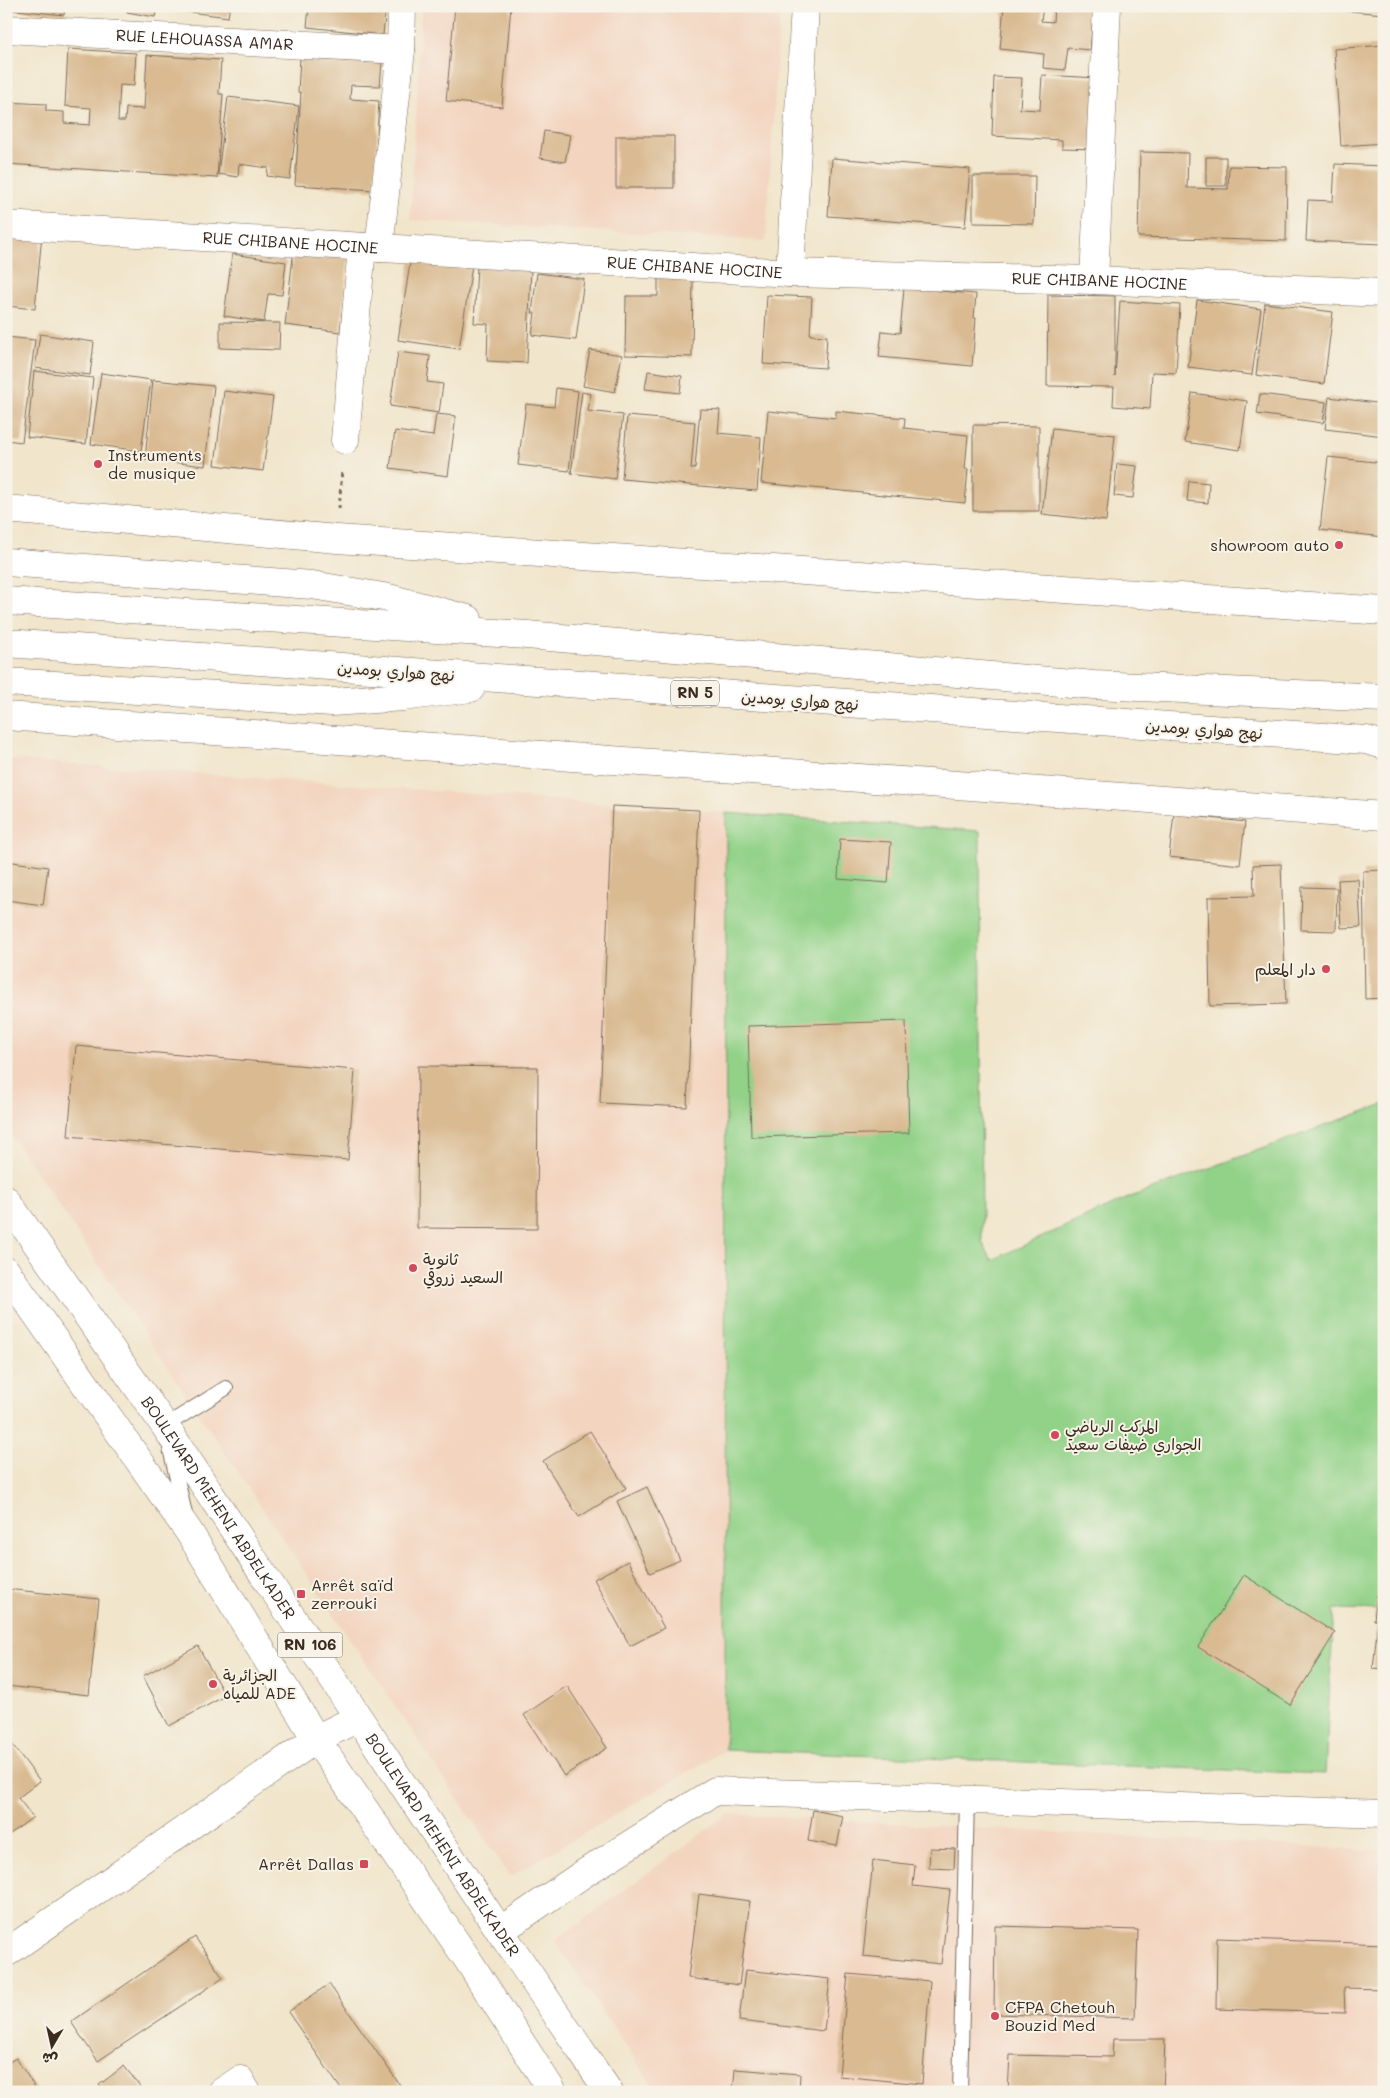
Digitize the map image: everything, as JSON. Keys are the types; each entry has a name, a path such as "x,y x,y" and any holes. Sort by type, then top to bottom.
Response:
{"street":[{"path":"345,440 370,247 401,50 402,6"},
{"path":"790,273 805,6"},
{"path":"1094,280 1107,6"},
{"name":"RUE LEHOUASSA AMAR","path":"6,29 401,50"},
{"name":"RUE CHIBANE HOCINE","path":"6,225 790,273 1094,280 1384,293"},
{"path":"6,509 337,539 1384,611"},
{"path":"6,562 312,585 389,598 527,635"},
{"path":"6,601 527,635 1094,685 1384,698"},
{"name":"نهج هواري بومدين","path":"6,643 1356,740 1384,745"},
{"path":"6,682 332,702 403,698 524,680"},
{"path":"6,716 1384,816"},
{"name":"BOULEVARD MEHENI ABDELKADER","path":"6,1200 165,1426 500,1932 609,2092"},
{"name":"RN 106","path":"6,1271 189,1532 316,1739 466,1957 553,2092"},
{"path":"6,1953 316,1739 358,1718"},
{"path":"500,1932 586,1872 715,1791 1384,1814"},
{"path":"222,2092 240,2080 247,2092"}],"lane":[{"path":"189,1532 165,1426 226,1388"},
{"path":"960,2092 967,1800"}],"path":[{"path":"337,539 345,440"}],"shaded area":[{"path":"422,6 780,6 766,241 410,220"},
{"name":"ثانوية السعيد زروقي","path":"6,759 726,813 725,1750 510,1877 6,1127"},
{"name":"CFPA Chetouh Bouzid Med","path":"728,1814 1384,1851 1384,2092 657,2092 555,1941"}],"green space":[{"name":"المركب الرياضي الجواري ضيفات سعيد","path":"726,813 980,831 982,1242 992,1260 1125,1199 1384,1104 1384,1610 1334,1609 1325,1774 725,1750"}],"building":[{"path":"6,6 65,6 64,15 6,9"},
{"path":"128,6 157,6 155,17 127,12"},
{"path":"167,6 230,6 228,17 166,9"},
{"path":"309,6 386,6 383,35 307,27"},
{"path":"455,6 511,6 502,107 446,101"},
{"path":"1004,6 1043,6 1041,21 1053,22 1054,6 1094,6 1090,50 1068,48 1065,70 1043,68 1044,54 1000,49"},
{"path":"1315,6 1384,6 1384,14 1315,8"},
{"path":"1384,45 1384,143 1341,146 1334,49"},
{"path":"68,49 136,53 134,86 120,85 118,121 125,121 126,108 144,109 147,55 221,60 219,94 223,94 217,178 6,164 6,102 46,104 46,111 64,112 64,123 90,125 91,108 65,106"},
{"path":"300,58 382,63 380,86 351,85 350,99 379,101 374,190 295,185 301,93 298,92"},
{"path":"1042,75 1098,78 1095,149 1062,148 1062,140 992,136 994,77 1022,78 1020,109 1040,110"},
{"path":"228,97 299,106 290,179 267,176 268,168 239,164 238,177 218,174"},
{"path":"544,131 570,135 565,162 540,158"},
{"path":"616,136 674,136 674,188 616,188"},
{"path":"1140,152 1188,153 1187,188 1228,189 1229,166 1287,167 1286,241 1138,237"},
{"path":"1206,157 1226,157 1226,186 1206,186"},
{"path":"832,158 970,169 965,227 828,216"},
{"path":"1335,164 1384,166 1384,244 1306,241 1308,200 1333,201"},
{"path":"973,176 1035,176 1034,224 973,223"},
{"path":"6,230 42,234 35,309 6,306"},
{"path":"294,248 349,254 340,332 285,325"},
{"path":"232,254 286,262 282,295 268,294 264,322 224,316"},
{"path":"411,257 472,266 459,349 398,340"},
{"path":"477,266 531,268 527,363 487,361 488,324 474,323"},
{"path":"537,273 584,279 576,340 532,335 535,313 532,313"},
{"path":"658,273 693,274 692,357 625,355 626,296 658,296"},
{"path":"904,288 976,294 972,366 879,357 882,331 900,333"},
{"path":"767,295 812,297 810,335 827,336 825,368 763,364"},
{"path":"1048,295 1115,296 1115,377 1120,301 1180,305 1176,373 1152,372 1150,409 1113,406 1114,387 1047,386"},
{"path":"1197,300 1261,309 1252,375 1188,367"},
{"path":"1265,303 1333,312 1324,384 1256,375"},
{"path":"220,322 280,323 279,350 220,348"},
{"path":"40,334 94,342 90,375 35,368"},
{"path":"6,337 35,340 22,442 6,440"},
{"path":"590,350 622,355 615,392 583,386"},
{"path":"398,352 430,356 427,382 443,384 439,413 390,406"},
{"path":"34,371 93,378 86,444 27,437"},
{"path":"648,371 682,376 680,393 645,389"},
{"path":"101,373 151,380 141,451 91,444"},
{"path":"153,380 214,386 205,466 145,459"},
{"path":"556,388 578,391 569,471 518,465 526,404 554,407"},
{"path":"224,391 273,397 263,471 215,465"},
{"path":"582,392 591,394 588,411 623,415 615,479 571,473"},
{"path":"1192,393 1247,401 1240,450 1185,442"},
{"path":"1260,394 1326,402 1323,423 1257,414"},
{"path":"1329,397 1384,404 1384,436 1325,429"},
{"path":"700,409 720,410 718,433 761,437 757,491 622,479 627,416 695,422 691,469 695,469"},
{"path":"768,411 836,418 836,411 905,418 904,428 968,435 965,503 761,483"},
{"path":"436,414 456,416 448,476 390,468 395,431 433,436"},
{"path":"973,425 1039,426 1039,511 973,511"},
{"path":"1052,428 1115,435 1106,521 1042,514"},
{"path":"1328,457 1384,463 1384,537 1320,530"},
{"path":"1117,464 1137,466 1133,498 1114,496"},
{"path":"1189,481 1209,483 1208,503 1187,501"},
{"path":"612,806 699,810 687,1107 600,1103"},
{"path":"1174,814 1245,822 1240,865 1169,857"},
{"path":"840,839 891,842 888,883 838,879"},
{"path":"6,861 48,867 43,905 6,900"},
{"path":"1281,864 1286,1004 1210,1006 1208,897 1254,896 1253,865"},
{"path":"1384,870 1384,998 1365,999 1363,871"},
{"path":"1358,879 1361,927 1341,928 1338,880"},
{"path":"1302,887 1337,888 1336,931 1301,930"},
{"path":"906,1021 909,1133 751,1137 748,1026"},
{"path":"76,1046 355,1070 348,1160 68,1136"},
{"path":"418,1066 538,1067 537,1229 417,1228"},
{"path":"590,1431 626,1488 579,1517 543,1461"},
{"path":"647,1487 680,1560 650,1573 617,1501"},
{"path":"628,1561 664,1628 630,1646 594,1579"},
{"path":"1244,1575 1335,1633 1290,1705 1198,1647"},
{"path":"6,1589 99,1599 89,1695 6,1686"},
{"path":"1377,1595 1384,1596 1384,1670 1373,1669 1378,1620 1374,1620"},
{"path":"198,1646 225,1696 169,1726 143,1676"},
{"path":"567,1686 607,1748 564,1776 524,1715"},
{"path":"6,1736 40,1781 18,1798 33,1817 6,1837"},
{"path":"813,1810 843,1816 837,1846 808,1841"},
{"path":"930,1848 955,1849 954,1869 929,1868"},
{"path":"873,1860 915,1865 913,1886 950,1890 941,1964 863,1956"},
{"path":"699,1894 750,1901 739,1985 688,1978"},
{"path":"995,1926 1138,1930 1135,2018 994,2014"},
{"path":"195,1937 223,1978 98,2061 71,2022"},
{"path":"1217,1938 1384,1944 1383,1989 1344,1988 1345,2013 1216,2009"},
{"path":"745,1970 830,1979 824,2031 739,2021"},
{"path":"848,1974 930,1981 922,2084 839,2076"},
{"path":"329,1984 405,2092 343,2092 288,2012"},
{"path":"1113,2039 1165,2039 1163,2092 1008,2092 1010,2055 1112,2057"},
{"path":"16,2058 38,2092 6,2092 6,2064"},
{"path":"124,2066 143,2090 141,2092 104,2092 99,2085"},
{"path":"735,2069 800,2074 799,2092 733,2092"}],"place":[{"name":"Instruments de musique","path":"98,464"},
{"name":"showroom auto","path":"1339,545"},
{"name":"دار المعلم","path":"1326,969"},
{"name":"ثانوية السعيد زروقي","path":"413,1268"},
{"name":"المركب الرياضي الجواري ضيفات سعيد","path":"1055,1435"},
{"name":"Arrêt saïd zerrouki","path":"301,1594"},
{"name":"الجزائرية للمياه ADE","path":"213,1684"},
{"name":"Arrêt Dallas","path":"364,1864"},
{"name":"CFPA Chetouh Bouzid Med","path":"995,2016"}]}
